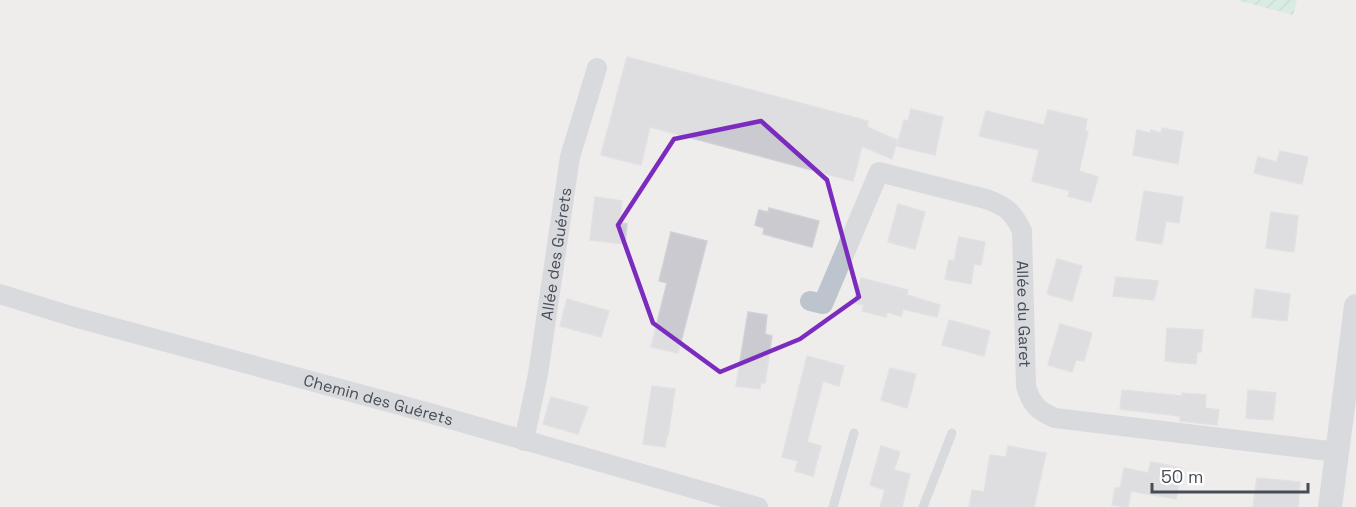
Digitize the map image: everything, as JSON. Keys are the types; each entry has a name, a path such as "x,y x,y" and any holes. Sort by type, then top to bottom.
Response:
{"street":[{"name":"Allée des Guérets","path":"524,441 538,374 570,157 597,68"},
{"name":"Allée du Garet","path":"810,301 824,304 879,172 986,199 1001,204 1016,216 1022,231 1026,386 1030,399 1039,411 1054,418 1337,452"},
{"name":"Chemin des Guérets","path":"0,294 74,317 758,507"},
{"path":"1330,507 1356,306"}],"lane":[{"path":"833,507 854,433"},
{"path":"923,507 952,433"}],"highlighted area":[{"path":"761,121 827,180 859,297 800,339 720,372 653,323 618,225 674,139"}],"green space":[{"path":"1237,0 1297,0 1293,15"}],"building":[{"path":"627,57 868,121 867,127 897,140 892,159 862,146 853,181 650,127 641,165 601,155"},
{"path":"911,109 943,117 935,155 897,146 904,120 908,121"},
{"path":"1048,110 1087,119 1085,131 1088,132 1079,171 1098,177 1091,202 1068,196 1070,191 1032,181 1039,150 979,136 986,111 1044,125"},
{"path":"1162,128 1183,132 1178,164 1133,155 1137,130 1161,133"},
{"path":"1280,151 1308,157 1302,184 1254,173 1258,157 1277,162"},
{"path":"1144,191 1183,197 1179,223 1166,221 1162,244 1136,240"},
{"path":"595,197 622,201 620,223 627,224 625,244 590,240"},
{"path":"898,204 925,212 915,249 888,242"},
{"path":"769,208 819,221 812,247 763,234 764,228 755,225 759,210 768,212"},
{"path":"1271,212 1298,216 1294,252 1266,248"},
{"path":"671,232 707,241 678,353 651,347 667,283 659,281"},
{"path":"959,237 985,242 981,265 974,264 971,284 945,279 949,260 954,261"},
{"path":"1057,259 1082,266 1072,301 1047,294"},
{"path":"1116,277 1158,281 1154,300 1113,296"},
{"path":"861,278 908,290 907,295 940,305 937,317 903,309 901,316 887,312 886,317 862,311 864,305 854,303"},
{"path":"1255,289 1290,294 1287,321 1252,317"},
{"path":"567,299 609,311 601,337 560,326"},
{"path":"748,312 767,315 765,334 772,336 765,383 761,383 760,389 736,386"},
{"path":"949,320 990,331 984,356 942,345"},
{"path":"1060,324 1092,333 1084,361 1076,360 1072,372 1048,365"},
{"path":"1167,328 1203,330 1201,352 1197,352 1196,364 1165,361"},
{"path":"807,356 844,366 839,386 823,381 807,442 821,446 813,476 795,471 798,461 782,457"},
{"path":"890,368 916,374 907,408 881,400"},
{"path":"652,386 675,389 665,447 643,444"},
{"path":"1122,390 1182,396 1182,393 1206,395 1205,408 1219,410 1217,425 1180,421 1180,416 1120,409"},
{"path":"1248,390 1276,393 1273,420 1246,418"},
{"path":"551,397 588,407 578,434 543,424"},
{"path":"881,446 900,452 894,470 910,474 902,507 880,507 885,490 870,485"},
{"path":"1008,446 1046,453 1034,507 969,507 972,490 984,492 990,455 1006,457"},
{"path":"1151,462 1182,468 1176,499 1131,491 1128,507 1112,505 1115,488 1120,488 1124,468 1148,473"},
{"path":"1257,478 1300,482 1298,507 1253,507"}]}
